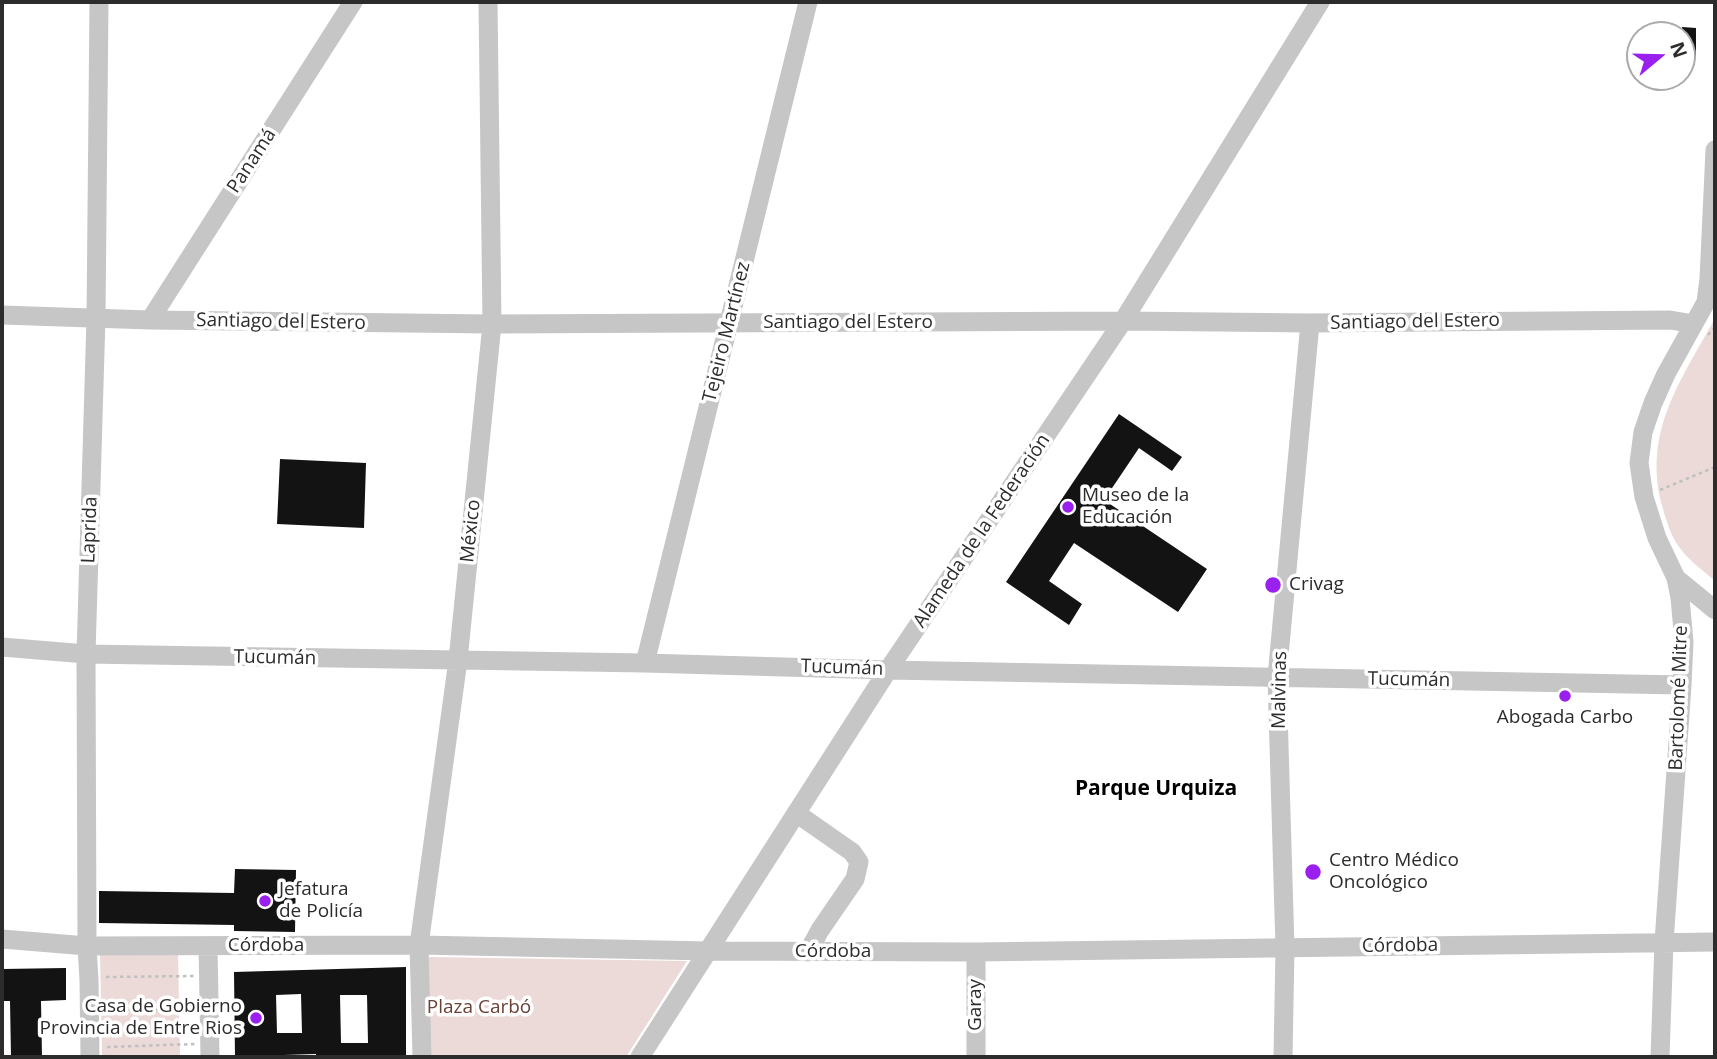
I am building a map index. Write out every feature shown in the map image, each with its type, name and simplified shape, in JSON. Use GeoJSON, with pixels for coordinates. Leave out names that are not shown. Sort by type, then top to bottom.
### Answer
{"type":"FeatureCollection","features":[{"type":"Feature","properties":{"kind":"street","name":"Laprida"},"geometry":{"type":"LineString","coordinates":[[90,1053],[86,654],[96,318],[99,2]]}},
{"type":"Feature","properties":{"kind":"street","name":"Panamá"},"geometry":{"type":"LineString","coordinates":[[150,320],[353,2]]}},
{"type":"Feature","properties":{"kind":"street","name":"México"},"geometry":{"type":"LineString","coordinates":[[422,1057],[419,945],[458,660],[492,324],[488,2]]}},
{"type":"Feature","properties":{"kind":"street","name":"Tejeiro Martínez"},"geometry":{"type":"LineString","coordinates":[[645,663],[808,2]]}},
{"type":"Feature","properties":{"kind":"street","name":"Alameda de la Federación"},"geometry":{"type":"LineString","coordinates":[[640,1057],[888,670],[1123,321],[1320,2]]}},
{"type":"Feature","properties":{"kind":"street","name":"Bartolomé Mitre"},"geometry":{"type":"LineString","coordinates":[[1660,1057],[1664,942],[1684,642],[1676,578],[1657,538],[1644,497],[1639,463],[1643,432],[1653,403],[1666,374],[1711,294],[1709,279],[1715,150]]}},
{"type":"Feature","properties":{"kind":"street","name":"Santiago del Estero"},"geometry":{"type":"LineString","coordinates":[[2,315],[150,320],[492,324],[1670,320],[1694,324]]}},
{"type":"Feature","properties":{"kind":"street","name":"Malvinas"},"geometry":{"type":"LineString","coordinates":[[1283,1057],[1285,948],[1277,677],[1310,323]]}},
{"type":"Feature","properties":{"kind":"street"},"geometry":{"type":"LineString","coordinates":[[1676,578],[1715,610]]}},
{"type":"Feature","properties":{"kind":"street","name":"Tucumán"},"geometry":{"type":"LineString","coordinates":[[2,647],[86,654],[1682,685]]}},
{"type":"Feature","properties":{"kind":"street"},"geometry":{"type":"LineString","coordinates":[[796,813],[852,852],[859,862],[855,879],[808,952]]}},
{"type":"Feature","properties":{"kind":"street","name":"Córdoba"},"geometry":{"type":"LineString","coordinates":[[2,939],[87,946],[419,945],[976,953],[1715,942]]}},
{"type":"Feature","properties":{"kind":"street"},"geometry":{"type":"LineString","coordinates":[[208,946],[210,1051]]}},
{"type":"Feature","properties":{"kind":"street","name":"Garay"},"geometry":{"type":"LineString","coordinates":[[976,953],[976,1057]]}},
{"type":"Feature","properties":{"kind":"path"},"geometry":{"type":"LineString","coordinates":[[1644,497],[1715,467]]}},
{"type":"Feature","properties":{"kind":"path"},"geometry":{"type":"LineString","coordinates":[[89,980],[100,977],[209,976]]}},
{"type":"Feature","properties":{"kind":"path"},"geometry":{"type":"LineString","coordinates":[[89,1012],[209,1009]]}},
{"type":"Feature","properties":{"kind":"path"},"geometry":{"type":"LineString","coordinates":[[90,1053],[210,1051]]}},
{"type":"Feature","properties":{"kind":"green space"},"geometry":{"type":"Polygon","coordinates":[[[1715,318],[1715,581],[1687,557],[1672,534],[1663,509],[1657,456],[1668,409],[1715,318]]]}},
{"type":"Feature","properties":{"kind":"green space"},"geometry":{"type":"Polygon","coordinates":[[[178,951],[180,1057],[102,1057],[100,953],[178,951]]]}},
{"type":"Feature","properties":{"kind":"green space","name":"Plaza Carbó"},"geometry":{"type":"Polygon","coordinates":[[[429,957],[687,961],[626,1057],[427,1057],[429,957]]]}},
{"type":"Feature","properties":{"kind":"building"},"geometry":{"type":"Polygon","coordinates":[[[1119,414],[1182,457],[1172,471],[1139,448],[1104,500],[1207,569],[1178,612],[1074,543],[1049,581],[1082,604],[1069,625],[1006,582],[1119,414]]]}},
{"type":"Feature","properties":{"kind":"building"},"geometry":{"type":"Polygon","coordinates":[[[280,459],[366,463],[364,528],[277,524],[280,459]]]}},
{"type":"Feature","properties":{"kind":"building"},"geometry":{"type":"Polygon","coordinates":[[[235,869],[296,870],[295,932],[234,931],[234,925],[99,923],[99,891],[234,893],[235,869]]]}},
{"type":"Feature","properties":{"kind":"building","name":"Casa de Gobierno Provincia de Entre Rios"},"geometry":{"type":"Polygon","coordinates":[[[406,967],[406,1057],[316,1057],[316,1054],[235,1057],[234,972],[406,967]],[[301,994],[276,995],[277,1033],[302,1033],[301,994]],[[340,995],[341,1043],[368,1043],[367,995],[340,995]]]}},
{"type":"Feature","properties":{"kind":"building"},"geometry":{"type":"Polygon","coordinates":[[[66,968],[66,1000],[41,1001],[42,1057],[11,1057],[10,1001],[2,1001],[2,969],[66,968]]]}},
{"type":"Feature","properties":{"kind":"place","name":"Museo de la Educación"},"geometry":{"type":"Point","coordinates":[1068,507]}},
{"type":"Feature","properties":{"kind":"place","name":"Crivag"},"geometry":{"type":"Point","coordinates":[1273,585]}},
{"type":"Feature","properties":{"kind":"place","name":"Abogada Carbo"},"geometry":{"type":"Point","coordinates":[1565,696]}},
{"type":"Feature","properties":{"kind":"place","name":"Centro Médico Oncológico"},"geometry":{"type":"Point","coordinates":[1313,872]}},
{"type":"Feature","properties":{"kind":"place","name":"Jefatura de Policía"},"geometry":{"type":"Point","coordinates":[265,901]}},
{"type":"Feature","properties":{"kind":"place","name":"Casa de Gobierno Provincia de Entre Rios"},"geometry":{"type":"Point","coordinates":[256,1018]}},
{"type":"Feature","properties":{"kind":"district","name":"Parque Urquiza"},"geometry":{"type":"Point","coordinates":[1156,789]}}]}
